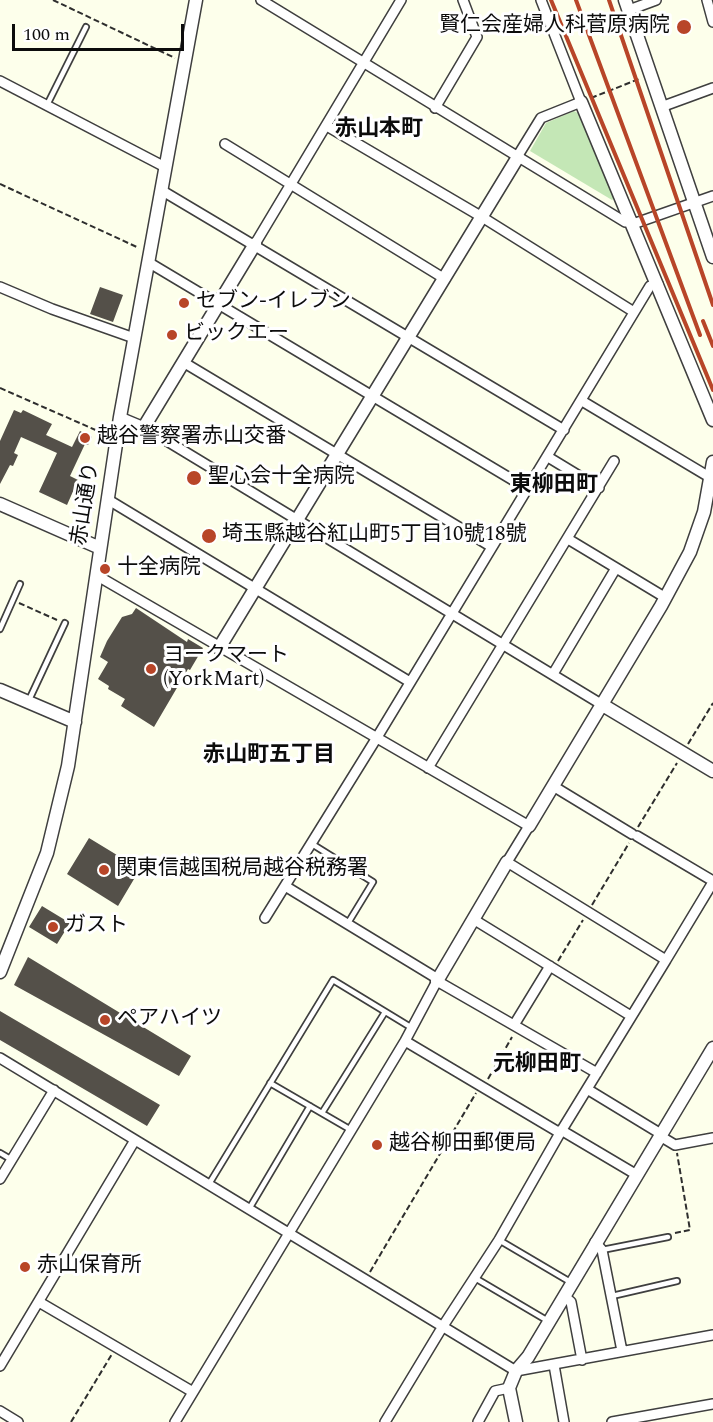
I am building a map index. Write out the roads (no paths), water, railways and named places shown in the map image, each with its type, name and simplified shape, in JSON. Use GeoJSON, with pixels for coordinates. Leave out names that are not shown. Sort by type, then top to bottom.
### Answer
{"type":"FeatureCollection","features":[{"type":"Feature","properties":{"kind":"street","name":"赤山通り"},"geometry":{"type":"LineString","coordinates":[[0,972],[47,853],[75,722],[120,417],[196,0]]}},
{"type":"Feature","properties":{"kind":"street"},"geometry":{"type":"LineString","coordinates":[[261,0],[625,222],[632,222],[713,196]]}},
{"type":"Feature","properties":{"kind":"street"},"geometry":{"type":"LineString","coordinates":[[278,10],[284,0]]}},
{"type":"Feature","properties":{"kind":"street"},"geometry":{"type":"LineString","coordinates":[[144,428],[401,0]]}},
{"type":"Feature","properties":{"kind":"street"},"geometry":{"type":"LineString","coordinates":[[435,108],[477,37],[463,0]]}},
{"type":"Feature","properties":{"kind":"street"},"geometry":{"type":"LineString","coordinates":[[541,0],[713,420]]}},
{"type":"Feature","properties":{"kind":"street"},"geometry":{"type":"LineString","coordinates":[[656,0],[627,5],[713,258]]}},
{"type":"Feature","properties":{"kind":"street"},"geometry":{"type":"LineString","coordinates":[[707,0],[713,22]]}},
{"type":"Feature","properties":{"kind":"street"},"geometry":{"type":"LineString","coordinates":[[0,81],[165,168]]}},
{"type":"Feature","properties":{"kind":"street"},"geometry":{"type":"LineString","coordinates":[[661,107],[713,88]]}},
{"type":"Feature","properties":{"kind":"street"},"geometry":{"type":"LineString","coordinates":[[219,648],[541,118],[581,102]]}},
{"type":"Feature","properties":{"kind":"street"},"geometry":{"type":"LineString","coordinates":[[327,126],[482,217],[634,312]]}},
{"type":"Feature","properties":{"kind":"street"},"geometry":{"type":"LineString","coordinates":[[225,144],[445,279]]}},
{"type":"Feature","properties":{"kind":"street"},"geometry":{"type":"LineString","coordinates":[[161,190],[564,430]]}},
{"type":"Feature","properties":{"kind":"street"},"geometry":{"type":"LineString","coordinates":[[149,257],[219,305],[528,489]]}},
{"type":"Feature","properties":{"kind":"street"},"geometry":{"type":"LineString","coordinates":[[264,918],[312,844],[650,286],[658,284]]}},
{"type":"Feature","properties":{"kind":"street"},"geometry":{"type":"LineString","coordinates":[[0,287],[52,309],[134,338]]}},
{"type":"Feature","properties":{"kind":"street"},"geometry":{"type":"LineString","coordinates":[[183,362],[492,547]]}},
{"type":"Feature","properties":{"kind":"street"},"geometry":{"type":"LineString","coordinates":[[582,401],[711,478]]}},
{"type":"Feature","properties":{"kind":"street"},"geometry":{"type":"LineString","coordinates":[[120,417],[144,428],[504,643],[601,704],[684,750],[713,771]]}},
{"type":"Feature","properties":{"kind":"street"},"geometry":{"type":"LineString","coordinates":[[548,457],[599,488]]}},
{"type":"Feature","properties":{"kind":"street"},"geometry":{"type":"LineString","coordinates":[[428,768],[615,461]]}},
{"type":"Feature","properties":{"kind":"street"},"geometry":{"type":"LineString","coordinates":[[175,1422],[405,1041],[473,919],[666,598],[690,552],[704,512],[713,462]]}},
{"type":"Feature","properties":{"kind":"street"},"geometry":{"type":"LineString","coordinates":[[107,499],[410,682]]}},
{"type":"Feature","properties":{"kind":"street"},"geometry":{"type":"LineString","coordinates":[[0,504],[100,548]]}},
{"type":"Feature","properties":{"kind":"street"},"geometry":{"type":"LineString","coordinates":[[568,539],[666,598]]}},
{"type":"Feature","properties":{"kind":"street"},"geometry":{"type":"LineString","coordinates":[[553,674],[616,568]]}},
{"type":"Feature","properties":{"kind":"street"},"geometry":{"type":"LineString","coordinates":[[96,575],[529,826]]}},
{"type":"Feature","properties":{"kind":"street"},"geometry":{"type":"LineString","coordinates":[[0,690],[75,722]]}},
{"type":"Feature","properties":{"kind":"street"},"geometry":{"type":"LineString","coordinates":[[385,1422],[443,1326],[499,1240],[561,1132],[713,882],[553,786]]}},
{"type":"Feature","properties":{"kind":"street"},"geometry":{"type":"LineString","coordinates":[[507,862],[666,960]]}},
{"type":"Feature","properties":{"kind":"street"},"geometry":{"type":"LineString","coordinates":[[285,886],[438,980],[597,1073]]}},
{"type":"Feature","properties":{"kind":"street"},"geometry":{"type":"LineString","coordinates":[[473,919],[631,1016]]}},
{"type":"Feature","properties":{"kind":"street"},"geometry":{"type":"LineString","coordinates":[[516,1026],[552,967]]}},
{"type":"Feature","properties":{"kind":"street"},"geometry":{"type":"LineString","coordinates":[[405,1041],[637,1175]]}},
{"type":"Feature","properties":{"kind":"street"},"geometry":{"type":"LineString","coordinates":[[516,1422],[509,1388],[516,1371],[528,1357],[564,1296],[599,1246],[637,1175],[713,1048]]}},
{"type":"Feature","properties":{"kind":"street"},"geometry":{"type":"LineString","coordinates":[[0,1058],[516,1371],[713,1335]]}},
{"type":"Feature","properties":{"kind":"street"},"geometry":{"type":"LineString","coordinates":[[587,1089],[675,1144],[713,1138]]}},
{"type":"Feature","properties":{"kind":"street"},"geometry":{"type":"LineString","coordinates":[[0,1179],[54,1090]]}},
{"type":"Feature","properties":{"kind":"street"},"geometry":{"type":"LineString","coordinates":[[0,1366],[135,1140]]}},
{"type":"Feature","properties":{"kind":"street"},"geometry":{"type":"LineString","coordinates":[[599,1246],[612,1296],[622,1351]]}},
{"type":"Feature","properties":{"kind":"street"},"geometry":{"type":"LineString","coordinates":[[564,1296],[571,1302],[582,1360]]}},
{"type":"Feature","properties":{"kind":"street"},"geometry":{"type":"LineString","coordinates":[[39,1302],[193,1392]]}},
{"type":"Feature","properties":{"kind":"street"},"geometry":{"type":"LineString","coordinates":[[554,1365],[564,1422]]}},
{"type":"Feature","properties":{"kind":"street"},"geometry":{"type":"LineString","coordinates":[[478,1422],[495,1391],[509,1388]]}},
{"type":"Feature","properties":{"kind":"street"},"geometry":{"type":"LineString","coordinates":[[612,1422],[713,1404]]}},
{"type":"Feature","properties":{"kind":"street"},"geometry":{"type":"LineString","coordinates":[[0,1411],[15,1421]]}},
{"type":"Feature","properties":{"kind":"lane"},"geometry":{"type":"LineString","coordinates":[[47,105],[86,27]]}},
{"type":"Feature","properties":{"kind":"lane"},"geometry":{"type":"LineString","coordinates":[[0,629],[20,584]]}},
{"type":"Feature","properties":{"kind":"lane"},"geometry":{"type":"LineString","coordinates":[[28,702],[65,623]]}},
{"type":"Feature","properties":{"kind":"lane"},"geometry":{"type":"LineString","coordinates":[[312,844],[373,882],[348,924]]}},
{"type":"Feature","properties":{"kind":"lane"},"geometry":{"type":"LineString","coordinates":[[209,1184],[333,980],[412,1028]]}},
{"type":"Feature","properties":{"kind":"lane"},"geometry":{"type":"LineString","coordinates":[[322,1113],[385,1012]]}},
{"type":"Feature","properties":{"kind":"lane"},"geometry":{"type":"LineString","coordinates":[[270,1083],[351,1130]]}},
{"type":"Feature","properties":{"kind":"lane"},"geometry":{"type":"LineString","coordinates":[[249,1209],[310,1106]]}},
{"type":"Feature","properties":{"kind":"lane"},"geometry":{"type":"LineString","coordinates":[[0,1153],[12,1160]]}},
{"type":"Feature","properties":{"kind":"lane"},"geometry":{"type":"LineString","coordinates":[[599,1246],[668,1238]]}},
{"type":"Feature","properties":{"kind":"lane"},"geometry":{"type":"LineString","coordinates":[[499,1240],[572,1284]]}},
{"type":"Feature","properties":{"kind":"lane"},"geometry":{"type":"LineString","coordinates":[[475,1278],[549,1321]]}},
{"type":"Feature","properties":{"kind":"lane"},"geometry":{"type":"LineString","coordinates":[[612,1296],[677,1281]]}},
{"type":"Feature","properties":{"kind":"railway"},"geometry":{"type":"LineString","coordinates":[[551,0],[713,390]]}},
{"type":"Feature","properties":{"kind":"railway"},"geometry":{"type":"LineString","coordinates":[[576,0],[700,335]]}},
{"type":"Feature","properties":{"kind":"railway"},"geometry":{"type":"LineString","coordinates":[[609,0],[713,305]]}},
{"type":"Feature","properties":{"kind":"railway"},"geometry":{"type":"LineString","coordinates":[[703,321],[713,346]]}},
{"type":"Feature","properties":{"kind":"place","name":"賢仁会産婦人科菅原病院"},"geometry":{"type":"Point","coordinates":[684,27]}},
{"type":"Feature","properties":{"kind":"place","name":"セブン-イレブン"},"geometry":{"type":"Point","coordinates":[184,303]}},
{"type":"Feature","properties":{"kind":"place","name":"ビックエー"},"geometry":{"type":"Point","coordinates":[172,335]}},
{"type":"Feature","properties":{"kind":"place","name":"越谷警察署赤山交番"},"geometry":{"type":"Point","coordinates":[85,438]}},
{"type":"Feature","properties":{"kind":"place","name":"聖心会十全病院"},"geometry":{"type":"Point","coordinates":[194,478]}},
{"type":"Feature","properties":{"kind":"place","name":"埼玉縣越谷紅山町5丁目10號18號"},"geometry":{"type":"Point","coordinates":[209,536]}},
{"type":"Feature","properties":{"kind":"place","name":"十全病院"},"geometry":{"type":"Point","coordinates":[105,569]}},
{"type":"Feature","properties":{"kind":"place","name":"ヨークマート (YorkMart)"},"geometry":{"type":"Point","coordinates":[151,669]}},
{"type":"Feature","properties":{"kind":"place","name":"関東信越国税局越谷税務署"},"geometry":{"type":"Point","coordinates":[104,870]}},
{"type":"Feature","properties":{"kind":"place","name":"ガスト"},"geometry":{"type":"Point","coordinates":[53,927]}},
{"type":"Feature","properties":{"kind":"place","name":"ペアハイツ"},"geometry":{"type":"Point","coordinates":[105,1020]}},
{"type":"Feature","properties":{"kind":"place","name":"越谷柳田郵便局"},"geometry":{"type":"Point","coordinates":[377,1145]}},
{"type":"Feature","properties":{"kind":"place","name":"赤山保育所"},"geometry":{"type":"Point","coordinates":[25,1267]}},
{"type":"Feature","properties":{"kind":"district","name":"赤山本町"},"geometry":{"type":"Point","coordinates":[379,131]}},
{"type":"Feature","properties":{"kind":"district","name":"東柳田町"},"geometry":{"type":"Point","coordinates":[554,487]}},
{"type":"Feature","properties":{"kind":"district","name":"赤山町五丁目"},"geometry":{"type":"Point","coordinates":[269,757]}},
{"type":"Feature","properties":{"kind":"district","name":"元柳田町"},"geometry":{"type":"Point","coordinates":[537,1066]}}]}
